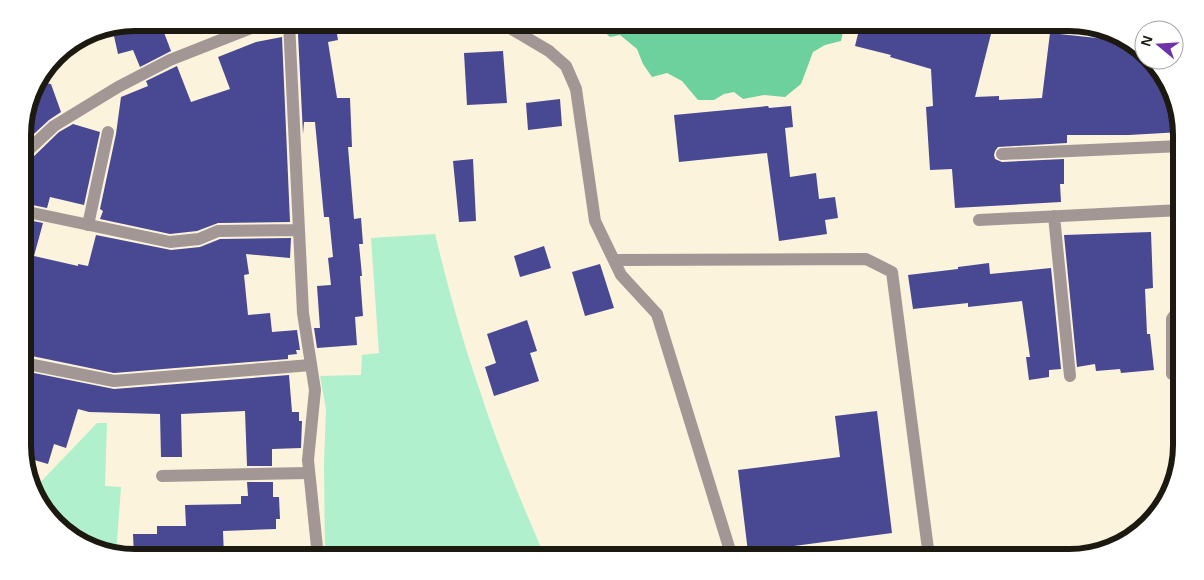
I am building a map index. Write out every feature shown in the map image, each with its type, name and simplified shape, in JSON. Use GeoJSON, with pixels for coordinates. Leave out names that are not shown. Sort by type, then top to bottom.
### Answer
{"type":"FeatureCollection","features":[{"type":"Feature","properties":{"kind":"street"},"geometry":{"type":"LineString","coordinates":[[31,148],[54,126],[118,86],[170,60],[243,31]]}},
{"type":"Feature","properties":{"kind":"street"},"geometry":{"type":"LineString","coordinates":[[290,31],[303,313],[315,390],[308,460],[317,549]]}},
{"type":"Feature","properties":{"kind":"street"},"geometry":{"type":"LineString","coordinates":[[516,31],[550,51],[566,66],[576,89],[595,221],[621,275],[657,314],[730,549]]}},
{"type":"Feature","properties":{"kind":"street"},"geometry":{"type":"LineString","coordinates":[[88,225],[108,132]]}},
{"type":"Feature","properties":{"kind":"street"},"geometry":{"type":"LineString","coordinates":[[1002,154],[1173,146]]}},
{"type":"Feature","properties":{"kind":"street"},"geometry":{"type":"LineString","coordinates":[[979,220],[1173,210]]}},
{"type":"Feature","properties":{"kind":"street"},"geometry":{"type":"LineString","coordinates":[[31,213],[170,242],[199,239],[218,231],[299,230]]}},
{"type":"Feature","properties":{"kind":"street"},"geometry":{"type":"LineString","coordinates":[[1054,216],[1070,376]]}},
{"type":"Feature","properties":{"kind":"street"},"geometry":{"type":"LineString","coordinates":[[614,260],[866,260],[892,272],[928,549]]}},
{"type":"Feature","properties":{"kind":"street"},"geometry":{"type":"LineString","coordinates":[[1172,374],[1173,318]]}},
{"type":"Feature","properties":{"kind":"street"},"geometry":{"type":"LineString","coordinates":[[31,364],[114,381],[311,365]]}},
{"type":"Feature","properties":{"kind":"street"},"geometry":{"type":"LineString","coordinates":[[162,476],[309,474]]}},
{"type":"Feature","properties":{"kind":"green space"},"geometry":{"type":"Polygon","coordinates":[[[603,31],[843,31],[841,41],[825,45],[813,52],[801,84],[785,97],[764,95],[743,99],[734,92],[724,94],[714,100],[698,100],[682,81],[667,73],[652,77],[643,64],[637,49],[620,35],[610,37],[603,31]]]}},
{"type":"Feature","properties":{"kind":"green space"},"geometry":{"type":"Polygon","coordinates":[[[435,234],[473,372],[511,475],[542,549],[325,549],[324,463],[326,409],[320,376],[361,375],[362,355],[379,353],[371,238],[435,234]]]}},
{"type":"Feature","properties":{"kind":"green space"},"geometry":{"type":"Polygon","coordinates":[[[97,423],[107,423],[105,486],[121,487],[117,547],[95,541],[72,527],[53,508],[39,484],[97,423]]]}},
{"type":"Feature","properties":{"kind":"building"},"geometry":{"type":"Polygon","coordinates":[[[135,31],[163,31],[171,51],[140,67],[133,50],[118,54],[113,33],[135,31]]]}},
{"type":"Feature","properties":{"kind":"building"},"geometry":{"type":"Polygon","coordinates":[[[299,31],[336,31],[338,40],[328,42],[337,98],[350,98],[352,147],[348,147],[354,219],[361,218],[363,244],[359,244],[363,316],[355,317],[357,345],[317,348],[314,328],[320,328],[317,286],[331,285],[328,258],[333,257],[329,217],[324,217],[315,122],[304,122],[303,134],[299,31]]]}},
{"type":"Feature","properties":{"kind":"building"},"geometry":{"type":"Polygon","coordinates":[[[859,31],[992,31],[975,97],[999,96],[999,100],[1042,98],[1050,33],[1110,39],[1134,55],[1134,70],[1149,70],[1159,83],[1169,108],[1173,132],[1067,135],[1067,143],[998,147],[994,155],[995,159],[1002,162],[1064,159],[1064,184],[1060,184],[1061,202],[955,208],[952,169],[930,170],[926,107],[933,106],[931,69],[890,57],[891,55],[855,46],[859,31]]]}},
{"type":"Feature","properties":{"kind":"building"},"geometry":{"type":"Polygon","coordinates":[[[282,37],[290,222],[218,223],[197,231],[170,234],[100,219],[103,211],[100,209],[116,134],[121,97],[148,86],[146,81],[177,66],[191,102],[230,89],[218,57],[256,42],[282,37]]]}},
{"type":"Feature","properties":{"kind":"building"},"geometry":{"type":"Polygon","coordinates":[[[503,51],[507,103],[467,105],[464,53],[503,51]]]}},
{"type":"Feature","properties":{"kind":"building"},"geometry":{"type":"Polygon","coordinates":[[[45,83],[51,84],[61,112],[31,137],[35,108],[45,83]]]}},
{"type":"Feature","properties":{"kind":"building"},"geometry":{"type":"Polygon","coordinates":[[[560,99],[562,126],[528,130],[526,103],[560,99]]]}},
{"type":"Feature","properties":{"kind":"building"},"geometry":{"type":"Polygon","coordinates":[[[768,106],[769,108],[791,106],[793,127],[785,128],[790,177],[816,173],[819,199],[835,197],[838,218],[825,220],[827,234],[779,241],[767,153],[679,162],[674,115],[768,106]]]}},
{"type":"Feature","properties":{"kind":"building"},"geometry":{"type":"Polygon","coordinates":[[[73,124],[100,132],[84,205],[50,197],[47,208],[31,205],[31,159],[59,132],[73,124]]]}},
{"type":"Feature","properties":{"kind":"building"},"geometry":{"type":"Polygon","coordinates":[[[473,159],[476,221],[459,222],[453,161],[473,159]]]}},
{"type":"Feature","properties":{"kind":"building"},"geometry":{"type":"Polygon","coordinates":[[[31,221],[43,223],[34,256],[78,266],[78,264],[88,266],[96,235],[171,250],[200,247],[220,239],[291,238],[290,258],[246,254],[249,274],[244,275],[248,315],[270,313],[272,332],[297,330],[300,350],[296,350],[297,354],[288,355],[288,359],[114,373],[31,356],[31,221]]]}},
{"type":"Feature","properties":{"kind":"building"},"geometry":{"type":"Polygon","coordinates":[[[1151,232],[1153,288],[1145,289],[1147,334],[1150,334],[1154,370],[1121,373],[1120,369],[1096,371],[1095,364],[1077,367],[1064,235],[1151,232]]]}},
{"type":"Feature","properties":{"kind":"building"},"geometry":{"type":"Polygon","coordinates":[[[544,246],[551,268],[520,277],[514,256],[544,246]]]}},
{"type":"Feature","properties":{"kind":"building"},"geometry":{"type":"Polygon","coordinates":[[[989,263],[990,274],[1051,268],[1061,369],[1049,370],[1049,377],[1029,380],[1026,357],[1030,357],[1022,301],[968,307],[968,303],[913,309],[908,275],[989,263]]]}},
{"type":"Feature","properties":{"kind":"building"},"geometry":{"type":"Polygon","coordinates":[[[600,264],[614,308],[585,316],[572,272],[600,264]]]}},
{"type":"Feature","properties":{"kind":"building"},"geometry":{"type":"Polygon","coordinates":[[[527,320],[537,351],[530,353],[539,381],[494,396],[485,367],[496,363],[487,334],[527,320]]]}},
{"type":"Feature","properties":{"kind":"building"},"geometry":{"type":"Polygon","coordinates":[[[31,372],[114,389],[289,375],[292,412],[299,412],[299,421],[302,421],[301,448],[272,449],[272,466],[247,466],[245,411],[181,414],[182,457],[161,457],[160,414],[89,412],[78,409],[66,448],[54,444],[48,464],[32,459],[31,372]]]}},
{"type":"Feature","properties":{"kind":"building"},"geometry":{"type":"Polygon","coordinates":[[[877,411],[892,533],[771,549],[748,549],[738,470],[840,457],[835,416],[877,411]]]}},
{"type":"Feature","properties":{"kind":"building"},"geometry":{"type":"Polygon","coordinates":[[[247,482],[273,482],[273,497],[279,497],[280,519],[276,519],[276,529],[223,531],[224,549],[134,549],[133,534],[157,534],[157,526],[186,526],[185,505],[241,504],[241,496],[248,496],[247,482]]]}}]}
